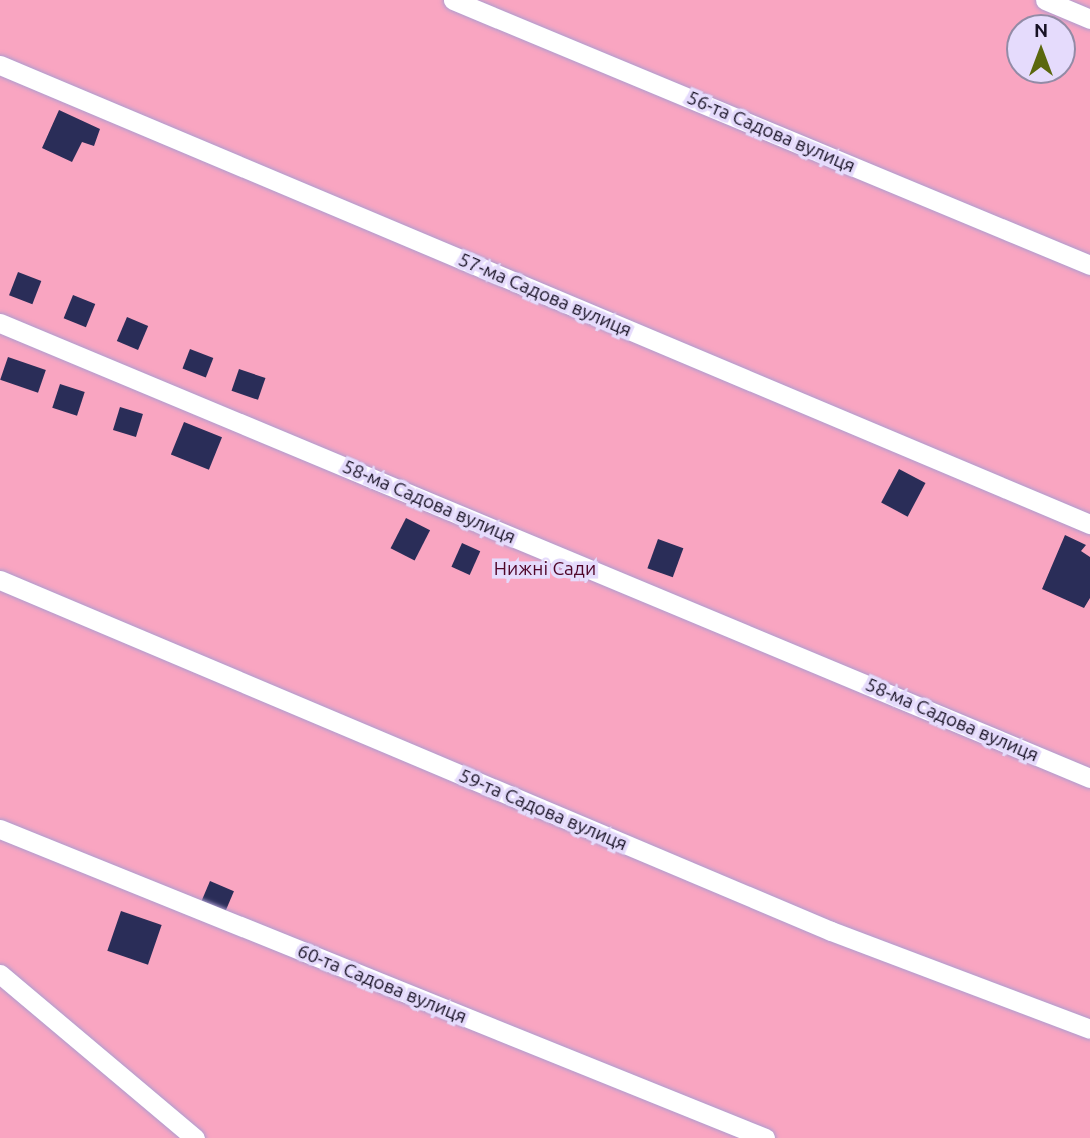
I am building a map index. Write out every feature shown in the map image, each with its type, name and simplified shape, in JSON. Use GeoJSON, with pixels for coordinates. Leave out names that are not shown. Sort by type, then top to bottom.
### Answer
{"type":"FeatureCollection","features":[{"type":"Feature","properties":{"kind":"street","name":"56-та Садова вулиця"},"geometry":{"type":"LineString","coordinates":[[453,0],[1090,265]]}},
{"type":"Feature","properties":{"kind":"street"},"geometry":{"type":"LineString","coordinates":[[1045,0],[1090,19]]}},
{"type":"Feature","properties":{"kind":"street","name":"57-ма Садова вулиця"},"geometry":{"type":"LineString","coordinates":[[0,65],[1090,524]]}},
{"type":"Feature","properties":{"kind":"street","name":"58-ма Садова вулиця"},"geometry":{"type":"LineString","coordinates":[[0,323],[1090,778]]}},
{"type":"Feature","properties":{"kind":"street","name":"59-та Садова вулиця"},"geometry":{"type":"LineString","coordinates":[[0,580],[831,931],[1090,1030]]}},
{"type":"Feature","properties":{"kind":"street","name":"60-та Садова вулиця"},"geometry":{"type":"LineString","coordinates":[[0,830],[765,1138]]}},
{"type":"Feature","properties":{"kind":"street"},"geometry":{"type":"LineString","coordinates":[[0,974],[195,1138]]}},
{"type":"Feature","properties":{"kind":"green space","name":"Нижні Сади"},"geometry":{"type":"Polygon","coordinates":[[[0,0],[1090,0],[1090,1138],[0,1138],[0,0]]]}},
{"type":"Feature","properties":{"kind":"building"},"geometry":{"type":"Polygon","coordinates":[[[59,110],[100,129],[94,146],[82,142],[72,162],[42,148],[59,110]]]}},
{"type":"Feature","properties":{"kind":"building"},"geometry":{"type":"Polygon","coordinates":[[[18,272],[41,281],[32,304],[9,295],[18,272]]]}},
{"type":"Feature","properties":{"kind":"building"},"geometry":{"type":"Polygon","coordinates":[[[73,295],[95,304],[86,327],[64,318],[73,295]]]}},
{"type":"Feature","properties":{"kind":"building"},"geometry":{"type":"Polygon","coordinates":[[[127,317],[148,326],[138,350],[117,341],[127,317]]]}},
{"type":"Feature","properties":{"kind":"building"},"geometry":{"type":"Polygon","coordinates":[[[190,349],[213,358],[206,378],[182,369],[190,349]]]}},
{"type":"Feature","properties":{"kind":"building"},"geometry":{"type":"Polygon","coordinates":[[[8,357],[46,370],[38,393],[0,380],[8,357]]]}},
{"type":"Feature","properties":{"kind":"building"},"geometry":{"type":"Polygon","coordinates":[[[239,369],[265,378],[258,400],[232,391],[239,369]]]}},
{"type":"Feature","properties":{"kind":"building"},"geometry":{"type":"Polygon","coordinates":[[[60,384],[85,392],[77,416],[52,408],[60,384]]]}},
{"type":"Feature","properties":{"kind":"building"},"geometry":{"type":"Polygon","coordinates":[[[120,407],[143,414],[136,437],[113,430],[120,407]]]}},
{"type":"Feature","properties":{"kind":"building"},"geometry":{"type":"Polygon","coordinates":[[[184,422],[222,437],[209,470],[171,454],[184,422]]]}},
{"type":"Feature","properties":{"kind":"building"},"geometry":{"type":"Polygon","coordinates":[[[899,469],[925,483],[908,517],[881,503],[899,469]]]}},
{"type":"Feature","properties":{"kind":"building"},"geometry":{"type":"Polygon","coordinates":[[[406,518],[430,530],[415,561],[391,548],[406,518]]]}},
{"type":"Feature","properties":{"kind":"building"},"geometry":{"type":"Polygon","coordinates":[[[1065,535],[1086,545],[1081,551],[1090,557],[1090,598],[1084,608],[1042,589],[1065,535]]]}},
{"type":"Feature","properties":{"kind":"building"},"geometry":{"type":"Polygon","coordinates":[[[658,539],[683,548],[673,577],[647,568],[658,539]]]}},
{"type":"Feature","properties":{"kind":"building"},"geometry":{"type":"Polygon","coordinates":[[[462,543],[480,551],[470,575],[451,567],[462,543]]]}},
{"type":"Feature","properties":{"kind":"building"},"geometry":{"type":"Polygon","coordinates":[[[210,881],[234,891],[225,911],[201,901],[210,881]]]}},
{"type":"Feature","properties":{"kind":"building"},"geometry":{"type":"Polygon","coordinates":[[[121,911],[162,925],[148,965],[107,951],[121,911]]]}}]}
